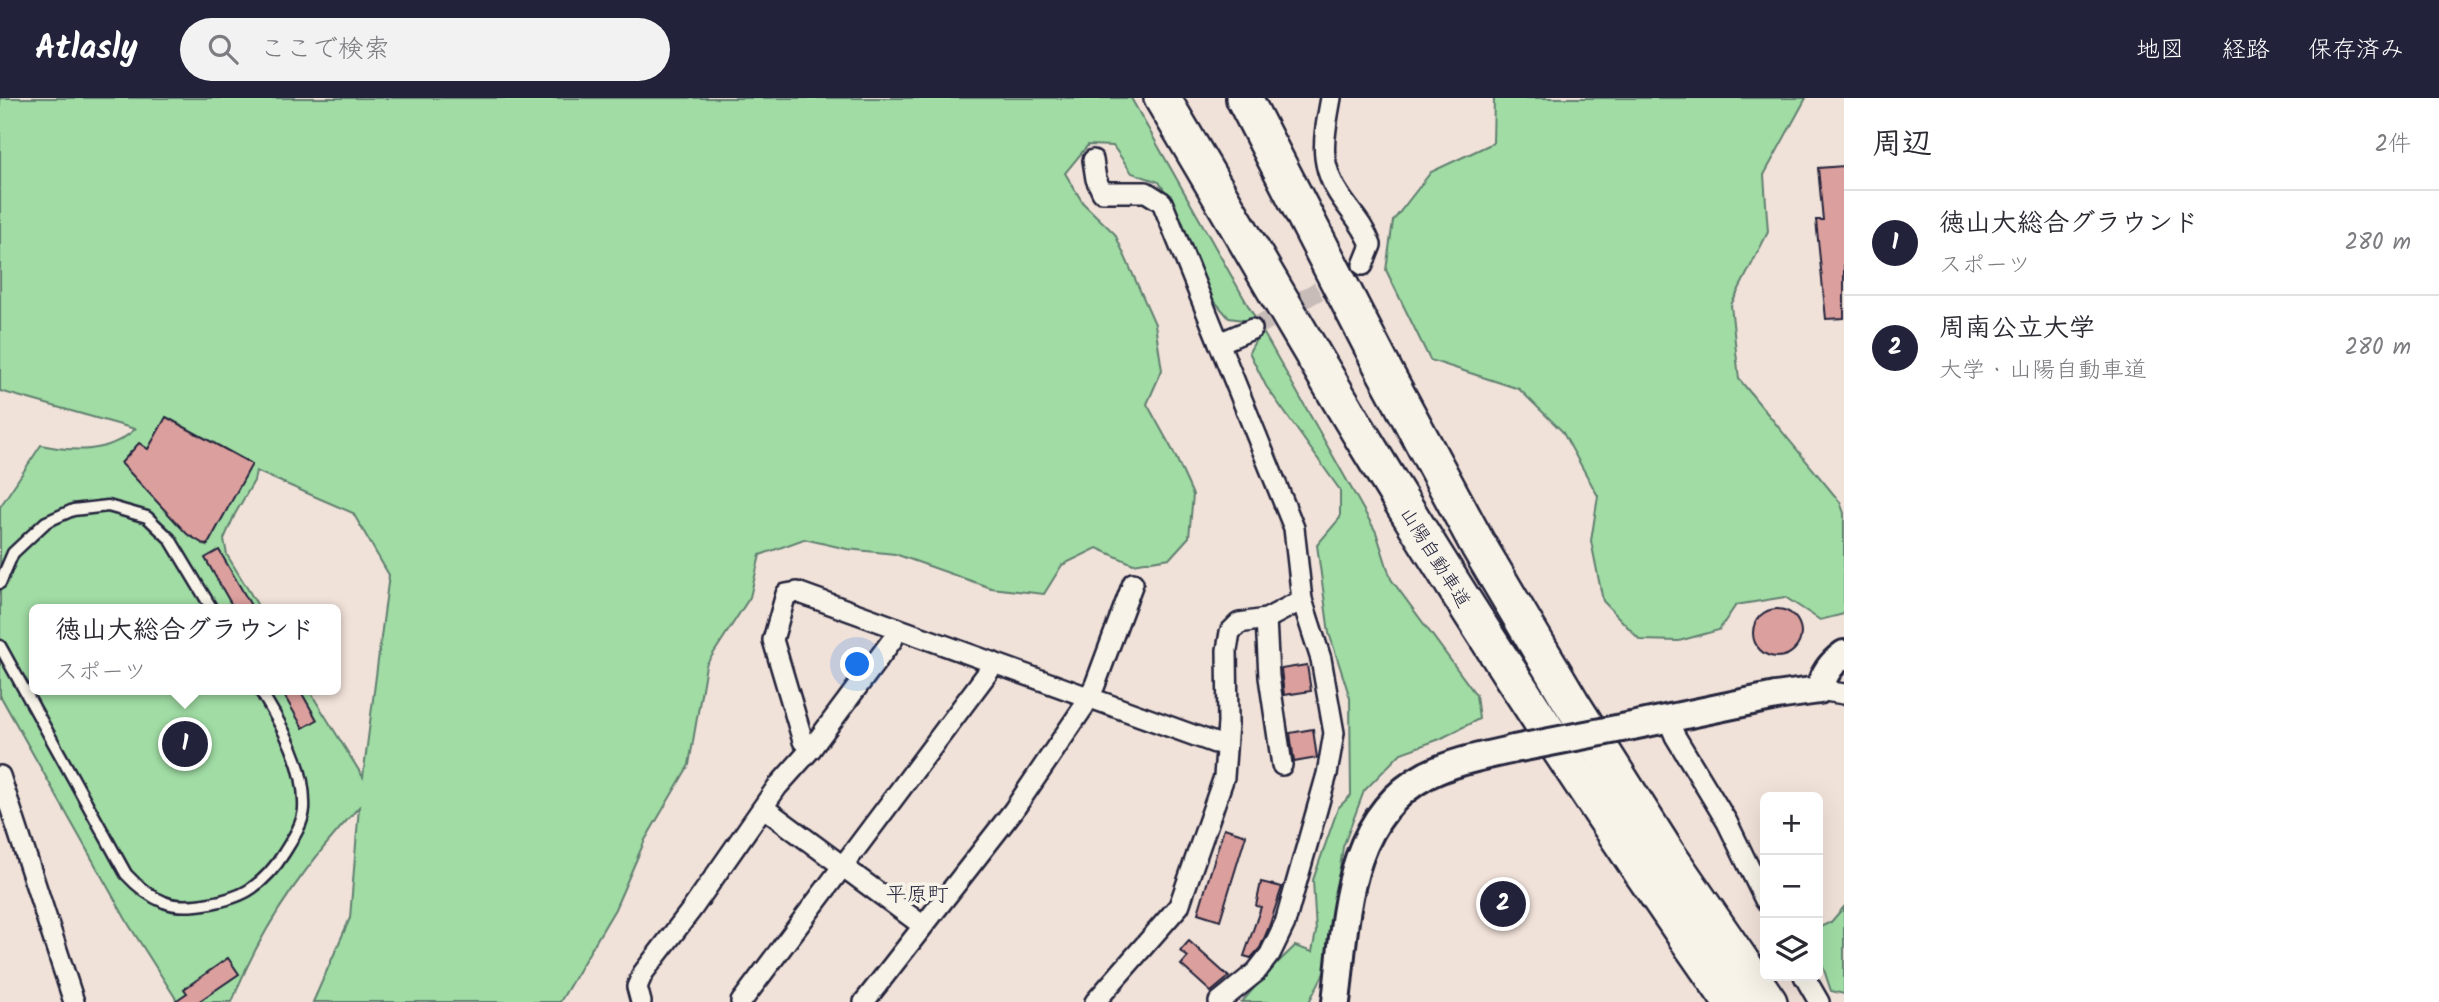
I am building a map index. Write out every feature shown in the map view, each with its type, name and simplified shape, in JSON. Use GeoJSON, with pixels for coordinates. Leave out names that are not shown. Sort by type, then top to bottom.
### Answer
{"type":"FeatureCollection","features":[{"type":"Feature","properties":{"kind":"highway","name":"山陽自動車道"},"geometry":{"type":"LineString","coordinates":[[1163,98],[1366,444],[1484,634],[1640,873],[1731,1002]]}},
{"type":"Feature","properties":{"kind":"highway"},"geometry":{"type":"LineString","coordinates":[[1244,98],[1478,545],[1571,702],[1668,855],[1769,1002]]}},
{"type":"Feature","properties":{"kind":"street"},"geometry":{"type":"LineString","coordinates":[[1331,98],[1323,141],[1324,157],[1329,177],[1364,227],[1371,245],[1363,265]]}},
{"type":"Feature","properties":{"kind":"street"},"geometry":{"type":"LineString","coordinates":[[1093,160],[1096,179],[1102,192],[1146,192],[1162,202],[1294,528],[1302,600],[1321,659],[1334,733],[1327,774],[1285,923],[1270,954],[1256,972],[1219,1002]]}},
{"type":"Feature","properties":{"kind":"street"},"geometry":{"type":"LineString","coordinates":[[1219,343],[1252,329]]}},
{"type":"Feature","properties":{"kind":"street"},"geometry":{"type":"LineString","coordinates":[[864,1002],[1013,811],[1090,696],[1133,583]]}},
{"type":"Feature","properties":{"kind":"street"},"geometry":{"type":"LineString","coordinates":[[811,749],[803,741],[773,640],[786,594],[797,592],[1215,743],[1226,744]]}},
{"type":"Feature","properties":{"kind":"street"},"geometry":{"type":"LineString","coordinates":[[1095,1002],[1179,906],[1224,777],[1228,723],[1227,649],[1230,632],[1239,623],[1266,619],[1302,600]]}},
{"type":"Feature","properties":{"kind":"street"},"geometry":{"type":"LineString","coordinates":[[1266,619],[1269,677],[1282,765]]}},
{"type":"Feature","properties":{"kind":"street"},"geometry":{"type":"LineString","coordinates":[[641,1002],[637,987],[643,973],[692,909],[777,787],[811,749],[893,639],[896,628]]}},
{"type":"Feature","properties":{"kind":"street"},"geometry":{"type":"LineString","coordinates":[[1336,1002],[1353,875],[1362,846],[1379,817],[1401,794],[1426,776],[1464,760],[1514,749],[1776,696],[1831,692],[1824,675],[1833,662],[1844,654]]}},
{"type":"Feature","properties":{"kind":"street"},"geometry":{"type":"LineString","coordinates":[[741,1002],[989,671],[992,662]]}},
{"type":"Feature","properties":{"kind":"street"},"geometry":{"type":"LineString","coordinates":[[1668,719],[1675,736],[1727,822],[1760,890]]}},
{"type":"Feature","properties":{"kind":"street"},"geometry":{"type":"LineString","coordinates":[[0,776],[74,1002]]}},
{"type":"Feature","properties":{"kind":"street"},"geometry":{"type":"LineString","coordinates":[[764,808],[922,925]]}},
{"type":"Feature","properties":{"kind":"street"},"geometry":{"type":"LineString","coordinates":[[1807,981],[1819,1002]]}},
{"type":"Feature","properties":{"kind":"lane"},"geometry":{"type":"LineString","coordinates":[[0,583],[13,553],[46,522],[73,510],[108,506],[147,517],[170,539],[209,604]]}},
{"type":"Feature","properties":{"kind":"lane"},"geometry":{"type":"LineString","coordinates":[[0,646],[126,874],[141,890],[166,904],[191,906],[226,899],[251,889],[276,865],[293,840],[304,811],[302,781],[292,747],[263,695]]}},
{"type":"Feature","properties":{"kind":"green space"},"geometry":{"type":"Polygon","coordinates":[[[0,98],[1131,98],[1376,532],[1391,579],[1476,695],[1479,719],[1440,739],[1401,753],[1364,791],[1343,847],[1325,971],[1309,1002],[1242,1002],[1295,946],[1312,952],[1316,932],[1313,880],[1338,808],[1351,795],[1350,698],[1329,633],[1317,545],[1340,518],[1340,490],[1266,386],[1249,352],[1258,336],[1250,321],[1229,318],[1211,297],[1181,218],[1159,182],[1132,173],[1113,146],[1088,145],[1065,173],[1083,203],[1115,234],[1155,324],[1162,370],[1147,404],[1193,495],[1189,537],[1170,558],[1133,564],[1097,548],[1062,565],[1044,594],[991,588],[895,554],[847,549],[804,539],[760,555],[750,597],[706,665],[689,765],[645,840],[615,909],[560,1002],[313,1002],[350,918],[359,807],[320,852],[286,898],[256,948],[232,1002],[178,1002],[129,925],[1,697],[0,699],[0,507],[41,445],[78,450],[102,447],[125,437],[135,429],[0,391],[0,98]]]}},
{"type":"Feature","properties":{"kind":"green space"},"geometry":{"type":"Polygon","coordinates":[[[1494,98],[1806,98],[1764,175],[1768,232],[1731,305],[1739,379],[1840,502],[1844,513],[1844,614],[1820,620],[1785,597],[1736,605],[1719,630],[1679,641],[1640,640],[1603,601],[1591,541],[1598,496],[1562,431],[1519,389],[1430,360],[1386,270],[1393,221],[1431,172],[1493,143],[1494,98]]]}},
{"type":"Feature","properties":{"kind":"green space"},"geometry":{"type":"Polygon","coordinates":[[[1844,907],[1844,994],[1831,991],[1823,967],[1823,926],[1831,922],[1844,907]]]}},
{"type":"Feature","properties":{"kind":"building"},"geometry":{"type":"Polygon","coordinates":[[[1844,166],[1844,318],[1826,319],[1816,220],[1823,220],[1818,168],[1844,166]]]}},
{"type":"Feature","properties":{"kind":"building"},"geometry":{"type":"Polygon","coordinates":[[[166,417],[252,464],[207,546],[187,534],[121,463],[139,443],[148,449],[166,417]]]}},
{"type":"Feature","properties":{"kind":"building"},"geometry":{"type":"Polygon","coordinates":[[[219,550],[250,604],[231,604],[205,558],[219,550]]]}},
{"type":"Feature","properties":{"kind":"building"},"geometry":{"type":"Polygon","coordinates":[[[1777,609],[1794,616],[1801,633],[1794,650],[1777,657],[1760,650],[1753,633],[1760,616],[1777,609]]]}},
{"type":"Feature","properties":{"kind":"building"},"geometry":{"type":"Polygon","coordinates":[[[1307,665],[1311,691],[1284,695],[1281,669],[1307,665]]]}},
{"type":"Feature","properties":{"kind":"building"},"geometry":{"type":"Polygon","coordinates":[[[284,695],[303,695],[317,720],[303,728],[284,695]]]}},
{"type":"Feature","properties":{"kind":"building"},"geometry":{"type":"Polygon","coordinates":[[[1313,729],[1317,758],[1294,762],[1290,733],[1313,729]]]}},
{"type":"Feature","properties":{"kind":"building"},"geometry":{"type":"Polygon","coordinates":[[[1224,828],[1246,835],[1220,920],[1198,913],[1224,828]]]}},
{"type":"Feature","properties":{"kind":"building"},"geometry":{"type":"Polygon","coordinates":[[[1261,882],[1282,887],[1260,948],[1251,958],[1244,956],[1261,907],[1256,906],[1261,882]]]}},
{"type":"Feature","properties":{"kind":"building"},"geometry":{"type":"Polygon","coordinates":[[[1189,941],[1229,977],[1211,992],[1181,965],[1188,957],[1180,951],[1189,941]]]}},
{"type":"Feature","properties":{"kind":"building"},"geometry":{"type":"Polygon","coordinates":[[[228,958],[239,974],[198,1002],[174,1002],[187,993],[184,989],[228,958]]]}},
{"type":"Feature","properties":{"kind":"tunnel"},"geometry":{"type":"LineString","coordinates":[[1252,329],[1363,265]]}},
{"type":"Feature","properties":{"kind":"place","name":"徳山大総合グラウンド"},"geometry":{"type":"Point","coordinates":[185,744]}},
{"type":"Feature","properties":{"kind":"place","name":"周南公立大学"},"geometry":{"type":"Point","coordinates":[1503,904]}},
{"type":"Feature","properties":{"kind":"district","name":"平原町"},"geometry":{"type":"Point","coordinates":[917,894]}}]}
